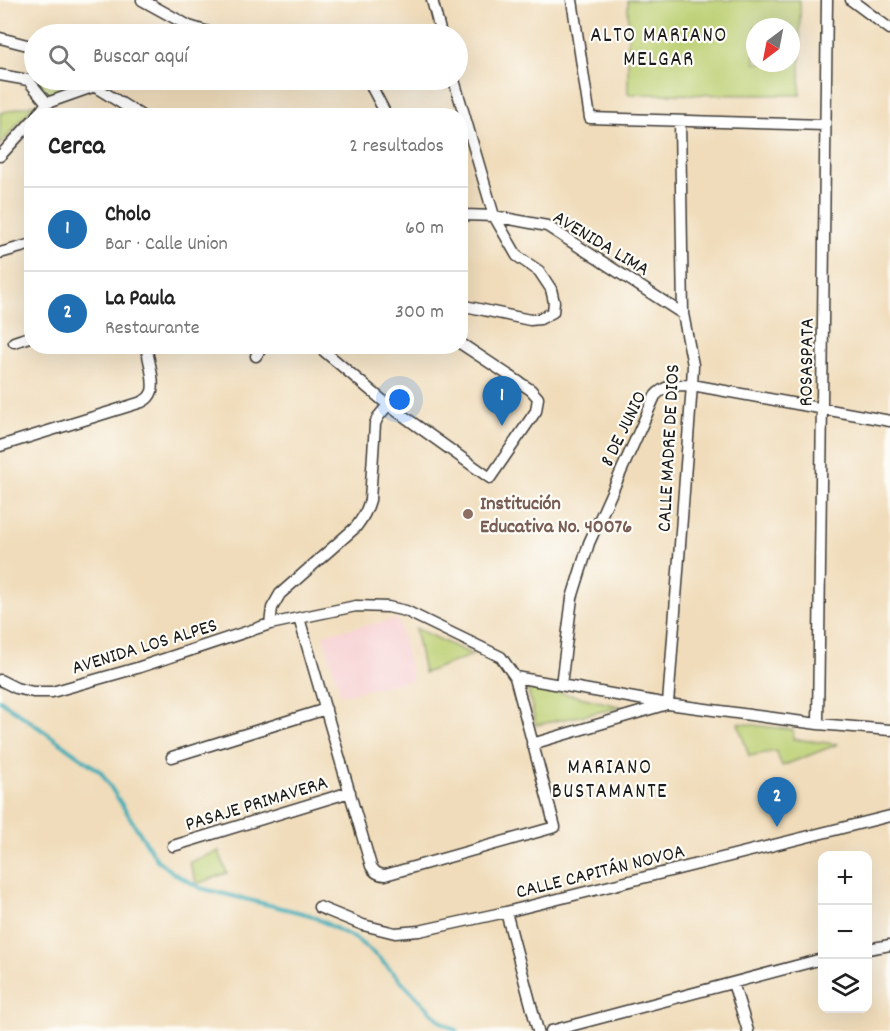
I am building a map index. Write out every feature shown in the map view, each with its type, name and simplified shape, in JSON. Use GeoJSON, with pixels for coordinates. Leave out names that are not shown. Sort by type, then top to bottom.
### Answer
{"type":"FeatureCollection","features":[{"type":"Feature","properties":{"kind":"street"},"geometry":{"type":"LineString","coordinates":[[142,0],[185,24]]}},
{"type":"Feature","properties":{"kind":"street"},"geometry":{"type":"LineString","coordinates":[[432,0],[438,24]]}},
{"type":"Feature","properties":{"kind":"street"},"geometry":{"type":"LineString","coordinates":[[572,0],[590,118],[825,125]]}},
{"type":"Feature","properties":{"kind":"street","name":"ROSASPATA"},"geometry":{"type":"LineString","coordinates":[[818,724],[827,0]]}},
{"type":"Feature","properties":{"kind":"street"},"geometry":{"type":"LineString","coordinates":[[851,0],[890,29]]}},
{"type":"Feature","properties":{"kind":"street"},"geometry":{"type":"LineString","coordinates":[[0,38],[24,44]]}},
{"type":"Feature","properties":{"kind":"street"},"geometry":{"type":"LineString","coordinates":[[0,75],[24,79]]}},
{"type":"Feature","properties":{"kind":"street"},"geometry":{"type":"LineString","coordinates":[[37,90],[48,103]]}},
{"type":"Feature","properties":{"kind":"street"},"geometry":{"type":"LineString","coordinates":[[44,108],[48,103],[84,90]]}},
{"type":"Feature","properties":{"kind":"street"},"geometry":{"type":"LineString","coordinates":[[101,90],[129,108]]}},
{"type":"Feature","properties":{"kind":"street"},"geometry":{"type":"LineString","coordinates":[[373,90],[383,108]]}},
{"type":"Feature","properties":{"kind":"street"},"geometry":{"type":"LineString","coordinates":[[457,90],[462,108]]}},
{"type":"Feature","properties":{"kind":"street","name":"CALLE MADRE DE DIOS"},"geometry":{"type":"LineString","coordinates":[[668,704],[693,365],[683,314],[680,121]]}},
{"type":"Feature","properties":{"kind":"street"},"geometry":{"type":"LineString","coordinates":[[468,128],[494,216],[517,256],[539,271],[551,289],[554,302],[553,312],[540,319],[530,320],[468,307]]}},
{"type":"Feature","properties":{"kind":"street"},"geometry":{"type":"LineString","coordinates":[[0,156],[24,130]]}},
{"type":"Feature","properties":{"kind":"street","name":"AVENIDA LIMA"},"geometry":{"type":"LineString","coordinates":[[468,214],[494,216],[547,226],[683,314]]}},
{"type":"Feature","properties":{"kind":"street"},"geometry":{"type":"LineString","coordinates":[[0,253],[24,246]]}},
{"type":"Feature","properties":{"kind":"street"},"geometry":{"type":"LineString","coordinates":[[14,342],[24,339]]}},
{"type":"Feature","properties":{"kind":"street"},"geometry":{"type":"LineString","coordinates":[[327,354],[388,405],[490,478],[537,411],[538,398],[531,390],[468,348]]}},
{"type":"Feature","properties":{"kind":"street"},"geometry":{"type":"LineString","coordinates":[[0,446],[142,402],[150,396],[153,386],[147,354]]}},
{"type":"Feature","properties":{"kind":"street","name":"8 DE JUNIO"},"geometry":{"type":"LineString","coordinates":[[561,685],[572,598],[589,543],[655,396],[664,387],[692,385],[890,421]]}},
{"type":"Feature","properties":{"kind":"street"},"geometry":{"type":"LineString","coordinates":[[270,624],[273,608],[280,594],[363,519],[369,500],[375,424],[388,405]]}},
{"type":"Feature","properties":{"kind":"street","name":"AVENIDA LOS ALPES"},"geometry":{"type":"LineString","coordinates":[[0,680],[16,688],[33,692],[52,692],[136,668],[270,624],[356,606],[388,607],[406,611],[501,657],[515,677]]}},
{"type":"Feature","properties":{"kind":"street"},"geometry":{"type":"LineString","coordinates":[[300,618],[372,869],[378,874],[384,875],[555,827],[515,677],[668,704],[818,724],[890,730]]}},
{"type":"Feature","properties":{"kind":"street"},"geometry":{"type":"LineString","coordinates":[[532,744],[668,704]]}},
{"type":"Feature","properties":{"kind":"street"},"geometry":{"type":"LineString","coordinates":[[172,757],[327,709]]}},
{"type":"Feature","properties":{"kind":"street","name":"PASAJE PRIMAVERA"},"geometry":{"type":"LineString","coordinates":[[173,846],[350,792]]}},
{"type":"Feature","properties":{"kind":"street","name":"CALLE CAPITÁN NOVOA"},"geometry":{"type":"LineString","coordinates":[[320,907],[363,925],[395,933],[419,931],[506,912],[890,816]]}},
{"type":"Feature","properties":{"kind":"street"},"geometry":{"type":"LineString","coordinates":[[506,912],[538,1031]]}},
{"type":"Feature","properties":{"kind":"street"},"geometry":{"type":"LineString","coordinates":[[872,948],[890,945]]}},
{"type":"Feature","properties":{"kind":"street"},"geometry":{"type":"LineString","coordinates":[[551,1031],[818,960]]}},
{"type":"Feature","properties":{"kind":"street"},"geometry":{"type":"LineString","coordinates":[[733,983],[748,1031]]}},
{"type":"Feature","properties":{"kind":"shaded area"},"geometry":{"type":"Polygon","coordinates":[[[398,619],[413,680],[341,695],[323,634],[398,619]]]}},
{"type":"Feature","properties":{"kind":"green space"},"geometry":{"type":"Polygon","coordinates":[[[628,0],[800,0],[800,18],[746,18],[746,72],[800,72],[800,95],[628,94],[628,0]]]}},
{"type":"Feature","properties":{"kind":"green space"},"geometry":{"type":"Polygon","coordinates":[[[43,90],[66,90],[47,95],[43,90]]]}},
{"type":"Feature","properties":{"kind":"green space"},"geometry":{"type":"Polygon","coordinates":[[[35,104],[32,108],[24,108],[24,117],[0,145],[0,113],[35,104]]]}},
{"type":"Feature","properties":{"kind":"green space"},"geometry":{"type":"Polygon","coordinates":[[[415,628],[473,655],[424,673],[415,628]]]}},
{"type":"Feature","properties":{"kind":"green space"},"geometry":{"type":"Polygon","coordinates":[[[527,685],[623,707],[536,725],[527,685]]]}},
{"type":"Feature","properties":{"kind":"green space"},"geometry":{"type":"Polygon","coordinates":[[[738,723],[793,730],[793,739],[838,744],[782,766],[776,751],[749,756],[738,723]]]}},
{"type":"Feature","properties":{"kind":"green space"},"geometry":{"type":"Polygon","coordinates":[[[219,851],[227,873],[197,884],[189,862],[219,851]]]}},
{"type":"Feature","properties":{"kind":"waterway"},"geometry":{"type":"LineString","coordinates":[[0,700],[101,772],[157,860],[175,874],[200,888],[310,915],[356,939],[379,958],[440,1021],[457,1031]]}},
{"type":"Feature","properties":{"kind":"place","name":"Cholo"},"geometry":{"type":"Point","coordinates":[502,426]}},
{"type":"Feature","properties":{"kind":"place","name":"Institución Educativa No. 40076"},"geometry":{"type":"Point","coordinates":[468,514]}},
{"type":"Feature","properties":{"kind":"place","name":"La Paula"},"geometry":{"type":"Point","coordinates":[777,827]}},
{"type":"Feature","properties":{"kind":"district","name":"ALTO MARIANO MELGAR"},"geometry":{"type":"Point","coordinates":[659,46]}},
{"type":"Feature","properties":{"kind":"district","name":"MARIANO BUSTAMANTE"},"geometry":{"type":"Point","coordinates":[610,778]}}]}
